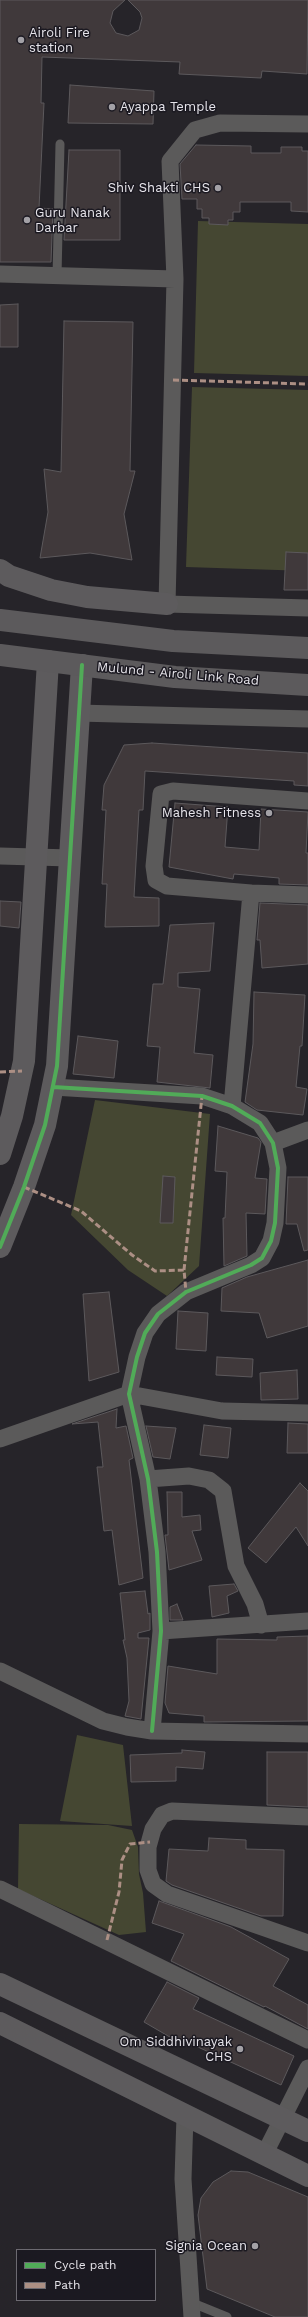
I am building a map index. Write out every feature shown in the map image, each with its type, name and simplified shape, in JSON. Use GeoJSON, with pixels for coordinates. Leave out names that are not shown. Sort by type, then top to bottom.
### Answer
{"type":"FeatureCollection","features":[{"type":"Feature","properties":{"kind":"main road"},"geometry":{"type":"LineString","coordinates":[[0,620],[173,641],[308,648]]}},
{"type":"Feature","properties":{"kind":"main road","name":"Mulund - Airoli Link Road"},"geometry":{"type":"LineString","coordinates":[[0,655],[175,676],[308,685]]}},
{"type":"Feature","properties":{"kind":"street"},"geometry":{"type":"LineString","coordinates":[[167,604],[175,279],[170,161],[195,130],[220,123],[308,124]]}},
{"type":"Feature","properties":{"kind":"street"},"geometry":{"type":"LineString","coordinates":[[0,274],[175,279]]}},
{"type":"Feature","properties":{"kind":"street"},"geometry":{"type":"LineString","coordinates":[[0,570],[9,576],[51,590],[87,597],[167,604],[308,608]]}},
{"type":"Feature","properties":{"kind":"street"},"geometry":{"type":"LineString","coordinates":[[0,1154],[12,1116],[24,1061],[48,661]]}},
{"type":"Feature","properties":{"kind":"street"},"geometry":{"type":"LineString","coordinates":[[0,1247],[24,1187],[45,1125],[57,1066],[82,665]]}},
{"type":"Feature","properties":{"kind":"street"},"geometry":{"type":"LineString","coordinates":[[78,713],[308,719]]}},
{"type":"Feature","properties":{"kind":"street"},"geometry":{"type":"LineString","coordinates":[[308,801],[173,791],[161,794],[154,866],[156,880],[167,886],[308,896]]}},
{"type":"Feature","properties":{"kind":"street"},"geometry":{"type":"LineString","coordinates":[[0,856],[70,858]]}},
{"type":"Feature","properties":{"kind":"street"},"geometry":{"type":"LineString","coordinates":[[232,1106],[251,893]]}},
{"type":"Feature","properties":{"kind":"street"},"geometry":{"type":"LineString","coordinates":[[52,1087],[202,1096],[232,1106],[260,1123],[273,1143],[278,1168],[275,1223],[271,1241],[262,1258],[251,1265],[186,1292],[158,1314],[146,1333],[137,1357],[130,1394],[148,1479],[157,1552],[161,1631],[152,1731]]}},
{"type":"Feature","properties":{"kind":"street"},"geometry":{"type":"LineString","coordinates":[[273,1143],[308,1130]]}},
{"type":"Feature","properties":{"kind":"street"},"geometry":{"type":"LineString","coordinates":[[0,1439],[130,1394],[222,1411],[308,1413]]}},
{"type":"Feature","properties":{"kind":"street"},"geometry":{"type":"LineString","coordinates":[[148,1479],[188,1476],[209,1480],[223,1491],[236,1566],[255,1604],[261,1625]]}},
{"type":"Feature","properties":{"kind":"street"},"geometry":{"type":"LineString","coordinates":[[161,1631],[308,1621]]}},
{"type":"Feature","properties":{"kind":"street"},"geometry":{"type":"LineString","coordinates":[[0,1671],[103,1721],[152,1731],[308,1734]]}},
{"type":"Feature","properties":{"kind":"street"},"geometry":{"type":"LineString","coordinates":[[308,1817],[172,1811],[162,1815],[153,1829],[148,1847],[148,1870],[153,1884],[167,1894],[308,1943]]}},
{"type":"Feature","properties":{"kind":"street"},"geometry":{"type":"LineString","coordinates":[[0,1889],[308,2040]]}},
{"type":"Feature","properties":{"kind":"street"},"geometry":{"type":"LineString","coordinates":[[0,1984],[308,2131]]}},
{"type":"Feature","properties":{"kind":"street"},"geometry":{"type":"LineString","coordinates":[[0,2023],[308,2176]]}},
{"type":"Feature","properties":{"kind":"street"},"geometry":{"type":"LineString","coordinates":[[264,2155],[308,2068]]}},
{"type":"Feature","properties":{"kind":"street"},"geometry":{"type":"LineString","coordinates":[[185,2116],[183,2179],[191,2310]]}},
{"type":"Feature","properties":{"kind":"lane"},"geometry":{"type":"LineString","coordinates":[[57,276],[60,144]]}},
{"type":"Feature","properties":{"kind":"lane"},"geometry":{"type":"LineString","coordinates":[[191,2310],[227,2317]]}},
{"type":"Feature","properties":{"kind":"green space"},"geometry":{"type":"Polygon","coordinates":[[[198,221],[308,224],[308,376],[194,373],[198,221]]]}},
{"type":"Feature","properties":{"kind":"green space"},"geometry":{"type":"Polygon","coordinates":[[[192,387],[308,390],[308,571],[186,567],[192,387]]]}},
{"type":"Feature","properties":{"kind":"green space"},"geometry":{"type":"Polygon","coordinates":[[[95,1100],[210,1114],[199,1266],[167,1296],[128,1270],[71,1215],[95,1100]]]}},
{"type":"Feature","properties":{"kind":"green space"},"geometry":{"type":"Polygon","coordinates":[[[77,1735],[123,1745],[132,1826],[60,1821],[77,1735]]]}},
{"type":"Feature","properties":{"kind":"green space"},"geometry":{"type":"Polygon","coordinates":[[[19,1824],[108,1825],[132,1830],[138,1847],[139,1874],[143,1893],[146,1932],[119,1935],[18,1889],[19,1824]]]}},
{"type":"Feature","properties":{"kind":"building"},"geometry":{"type":"Polygon","coordinates":[[[0,0],[125,0],[113,11],[110,23],[116,33],[128,36],[139,30],[142,18],[140,12],[128,0],[308,0],[307,74],[262,71],[261,78],[179,74],[180,62],[42,57],[41,103],[44,103],[39,208],[53,209],[51,262],[0,262],[0,0]]]}},
{"type":"Feature","properties":{"kind":"building","name":"Ayappa Temple"},"geometry":{"type":"Polygon","coordinates":[[[70,85],[154,91],[153,124],[68,123],[70,85]]]}},
{"type":"Feature","properties":{"kind":"building","name":"Shiv Shakti CHS"},"geometry":{"type":"Polygon","coordinates":[[[196,145],[251,146],[251,153],[281,153],[281,147],[302,147],[302,151],[308,151],[308,212],[291,211],[291,202],[240,202],[240,212],[233,212],[233,220],[228,220],[228,225],[209,224],[209,218],[202,218],[202,209],[197,209],[197,199],[182,199],[180,164],[196,145]]]}},
{"type":"Feature","properties":{"kind":"building"},"geometry":{"type":"Polygon","coordinates":[[[69,150],[120,150],[120,240],[64,240],[69,150]]]}},
{"type":"Feature","properties":{"kind":"building"},"geometry":{"type":"Polygon","coordinates":[[[18,304],[18,347],[0,347],[0,305],[18,304]]]}},
{"type":"Feature","properties":{"kind":"building"},"geometry":{"type":"Polygon","coordinates":[[[64,321],[133,322],[130,471],[135,471],[124,514],[132,560],[90,553],[40,558],[48,512],[44,469],[61,472],[64,321]]]}},
{"type":"Feature","properties":{"kind":"building"},"geometry":{"type":"Polygon","coordinates":[[[286,552],[308,553],[308,590],[284,590],[286,552]]]}},
{"type":"Feature","properties":{"kind":"building"},"geometry":{"type":"Polygon","coordinates":[[[152,743],[308,753],[308,786],[294,785],[294,781],[145,771],[143,810],[139,810],[134,897],[159,898],[159,926],[105,927],[107,884],[102,884],[106,810],[102,810],[104,785],[124,745],[152,743]]]}},
{"type":"Feature","properties":{"kind":"building"},"geometry":{"type":"Polygon","coordinates":[[[175,803],[228,807],[225,847],[259,850],[261,809],[308,812],[306,853],[308,853],[308,885],[279,884],[279,878],[234,874],[233,879],[169,867],[175,803]]]}},
{"type":"Feature","properties":{"kind":"building"},"geometry":{"type":"Polygon","coordinates":[[[0,901],[21,902],[19,928],[0,926],[0,901]]]}},
{"type":"Feature","properties":{"kind":"building"},"geometry":{"type":"Polygon","coordinates":[[[260,903],[308,905],[308,964],[262,968],[260,940],[257,940],[260,903]]]}},
{"type":"Feature","properties":{"kind":"building"},"geometry":{"type":"Polygon","coordinates":[[[214,923],[210,971],[178,973],[178,987],[200,989],[194,1053],[213,1055],[210,1088],[157,1082],[160,1047],[147,1046],[153,984],[163,984],[170,925],[214,923]]]}},
{"type":"Feature","properties":{"kind":"building"},"geometry":{"type":"Polygon","coordinates":[[[254,992],[305,995],[302,1046],[300,1046],[296,1087],[307,1089],[303,1115],[257,1110],[245,1102],[253,1044],[254,992]]]}},
{"type":"Feature","properties":{"kind":"building"},"geometry":{"type":"Polygon","coordinates":[[[78,1036],[118,1041],[114,1078],[73,1074],[78,1036]]]}},
{"type":"Feature","properties":{"kind":"building"},"geometry":{"type":"Polygon","coordinates":[[[218,1126],[258,1138],[261,1142],[255,1178],[267,1179],[265,1214],[246,1213],[247,1256],[224,1266],[223,1218],[225,1218],[227,1172],[215,1171],[218,1126]]]}},
{"type":"Feature","properties":{"kind":"building"},"geometry":{"type":"Polygon","coordinates":[[[163,1176],[175,1177],[173,1223],[160,1223],[163,1176]]]}},
{"type":"Feature","properties":{"kind":"building"},"geometry":{"type":"Polygon","coordinates":[[[288,1177],[308,1177],[308,1250],[304,1251],[297,1224],[286,1224],[288,1177]]]}},
{"type":"Feature","properties":{"kind":"building"},"geometry":{"type":"Polygon","coordinates":[[[308,1260],[308,1326],[267,1338],[259,1313],[221,1311],[222,1288],[247,1277],[308,1260]]]}},
{"type":"Feature","properties":{"kind":"building"},"geometry":{"type":"Polygon","coordinates":[[[109,1292],[119,1372],[89,1381],[83,1294],[109,1292]]]}},
{"type":"Feature","properties":{"kind":"building"},"geometry":{"type":"Polygon","coordinates":[[[178,1311],[208,1313],[206,1351],[176,1349],[178,1311]]]}},
{"type":"Feature","properties":{"kind":"building"},"geometry":{"type":"Polygon","coordinates":[[[217,1357],[253,1359],[252,1377],[216,1375],[217,1357]]]}},
{"type":"Feature","properties":{"kind":"building"},"geometry":{"type":"Polygon","coordinates":[[[297,1370],[298,1399],[261,1400],[260,1373],[297,1370]]]}},
{"type":"Feature","properties":{"kind":"building"},"geometry":{"type":"Polygon","coordinates":[[[117,1409],[116,1428],[126,1426],[133,1458],[129,1460],[143,1578],[119,1585],[112,1530],[104,1531],[97,1467],[103,1467],[98,1422],[72,1424],[117,1409]]]}},
{"type":"Feature","properties":{"kind":"building"},"geometry":{"type":"Polygon","coordinates":[[[288,1423],[308,1424],[308,1453],[287,1453],[288,1423]]]}},
{"type":"Feature","properties":{"kind":"building"},"geometry":{"type":"Polygon","coordinates":[[[204,1425],[231,1428],[228,1458],[200,1455],[204,1425]]]}},
{"type":"Feature","properties":{"kind":"building"},"geometry":{"type":"Polygon","coordinates":[[[146,1426],[176,1428],[170,1459],[153,1457],[146,1426]]]}},
{"type":"Feature","properties":{"kind":"building"},"geometry":{"type":"Polygon","coordinates":[[[300,1483],[308,1491],[308,1546],[296,1527],[266,1563],[248,1548],[300,1483]]]}},
{"type":"Feature","properties":{"kind":"building"},"geometry":{"type":"Polygon","coordinates":[[[167,1492],[182,1492],[182,1517],[200,1515],[201,1530],[192,1531],[202,1560],[169,1570],[165,1535],[168,1535],[167,1492]]]}},
{"type":"Feature","properties":{"kind":"building"},"geometry":{"type":"Polygon","coordinates":[[[234,1584],[238,1591],[227,1596],[229,1613],[212,1617],[209,1586],[234,1584]]]}},
{"type":"Feature","properties":{"kind":"building"},"geometry":{"type":"Polygon","coordinates":[[[145,1591],[148,1614],[150,1613],[150,1630],[138,1633],[138,1638],[149,1638],[141,1719],[125,1716],[129,1701],[127,1658],[123,1640],[125,1640],[120,1593],[145,1591]]]}},
{"type":"Feature","properties":{"kind":"building"},"geometry":{"type":"Polygon","coordinates":[[[177,1604],[183,1620],[170,1620],[170,1607],[177,1604]]]}},
{"type":"Feature","properties":{"kind":"building"},"geometry":{"type":"Polygon","coordinates":[[[308,1636],[308,1721],[204,1722],[204,1716],[169,1713],[165,1703],[168,1666],[217,1674],[217,1639],[277,1640],[277,1637],[308,1636]]]}},
{"type":"Feature","properties":{"kind":"building"},"geometry":{"type":"Polygon","coordinates":[[[182,1750],[205,1752],[203,1769],[176,1767],[176,1781],[131,1782],[130,1755],[182,1753],[182,1750]]]}},
{"type":"Feature","properties":{"kind":"building"},"geometry":{"type":"Polygon","coordinates":[[[267,1752],[308,1752],[308,1807],[267,1805],[267,1752]]]}},
{"type":"Feature","properties":{"kind":"building"},"geometry":{"type":"Polygon","coordinates":[[[209,1838],[246,1840],[246,1849],[284,1850],[283,1916],[261,1916],[172,1885],[166,1881],[169,1849],[208,1851],[209,1838]]]}},
{"type":"Feature","properties":{"kind":"building"},"geometry":{"type":"Polygon","coordinates":[[[159,1901],[231,1927],[289,1959],[273,1986],[308,2005],[308,2029],[265,2006],[264,2007],[171,1961],[184,1934],[152,1923],[159,1901]]]}},
{"type":"Feature","properties":{"kind":"building","name":"Om Siddhivinayak CHS"},"geometry":{"type":"Polygon","coordinates":[[[167,1982],[199,1998],[193,2009],[294,2056],[281,2085],[176,2037],[175,2040],[144,2022],[167,1982]]]}},
{"type":"Feature","properties":{"kind":"building","name":"Signia Ocean"},"geometry":{"type":"Polygon","coordinates":[[[231,2171],[248,2172],[308,2197],[308,2317],[275,2317],[207,2289],[198,2215],[201,2198],[213,2182],[231,2171]]]}},
{"type":"Feature","properties":{"kind":"marked path"},"geometry":{"type":"LineString","coordinates":[[173,380],[308,384]]}},
{"type":"Feature","properties":{"kind":"marked path"},"geometry":{"type":"LineString","coordinates":[[0,1072],[22,1071]]}},
{"type":"Feature","properties":{"kind":"marked path"},"geometry":{"type":"LineString","coordinates":[[184,1270],[202,1096]]}},
{"type":"Feature","properties":{"kind":"marked path"},"geometry":{"type":"LineString","coordinates":[[24,1187],[81,1211],[132,1255],[155,1271],[184,1270],[186,1292]]}},
{"type":"Feature","properties":{"kind":"marked path"},"geometry":{"type":"LineString","coordinates":[[107,1940],[119,1892],[122,1860],[130,1844],[150,1842]]}},
{"type":"Feature","properties":{"kind":"cycle path"},"geometry":{"type":"LineString","coordinates":[[0,1247],[24,1187],[45,1125],[57,1066],[82,665]]}},
{"type":"Feature","properties":{"kind":"cycle path"},"geometry":{"type":"LineString","coordinates":[[53,1087],[202,1096],[232,1106],[260,1123],[273,1143],[278,1168],[275,1223],[271,1241],[262,1258],[251,1265],[186,1292],[158,1314],[145,1333],[137,1357],[129,1394],[148,1479],[157,1552],[161,1631],[152,1731]]}},
{"type":"Feature","properties":{"kind":"place","name":"Airoli Fire station"},"geometry":{"type":"Point","coordinates":[21,40]}},
{"type":"Feature","properties":{"kind":"place","name":"Ayappa Temple"},"geometry":{"type":"Point","coordinates":[112,107]}},
{"type":"Feature","properties":{"kind":"place","name":"Shiv Shakti CHS"},"geometry":{"type":"Point","coordinates":[218,188]}},
{"type":"Feature","properties":{"kind":"place","name":"Guru Nanak Darbar"},"geometry":{"type":"Point","coordinates":[27,220]}},
{"type":"Feature","properties":{"kind":"place","name":"Mahesh Fitness"},"geometry":{"type":"Point","coordinates":[269,813]}},
{"type":"Feature","properties":{"kind":"place","name":"Om Siddhivinayak CHS"},"geometry":{"type":"Point","coordinates":[240,2049]}},
{"type":"Feature","properties":{"kind":"place","name":"Signia Ocean"},"geometry":{"type":"Point","coordinates":[255,2246]}}]}
